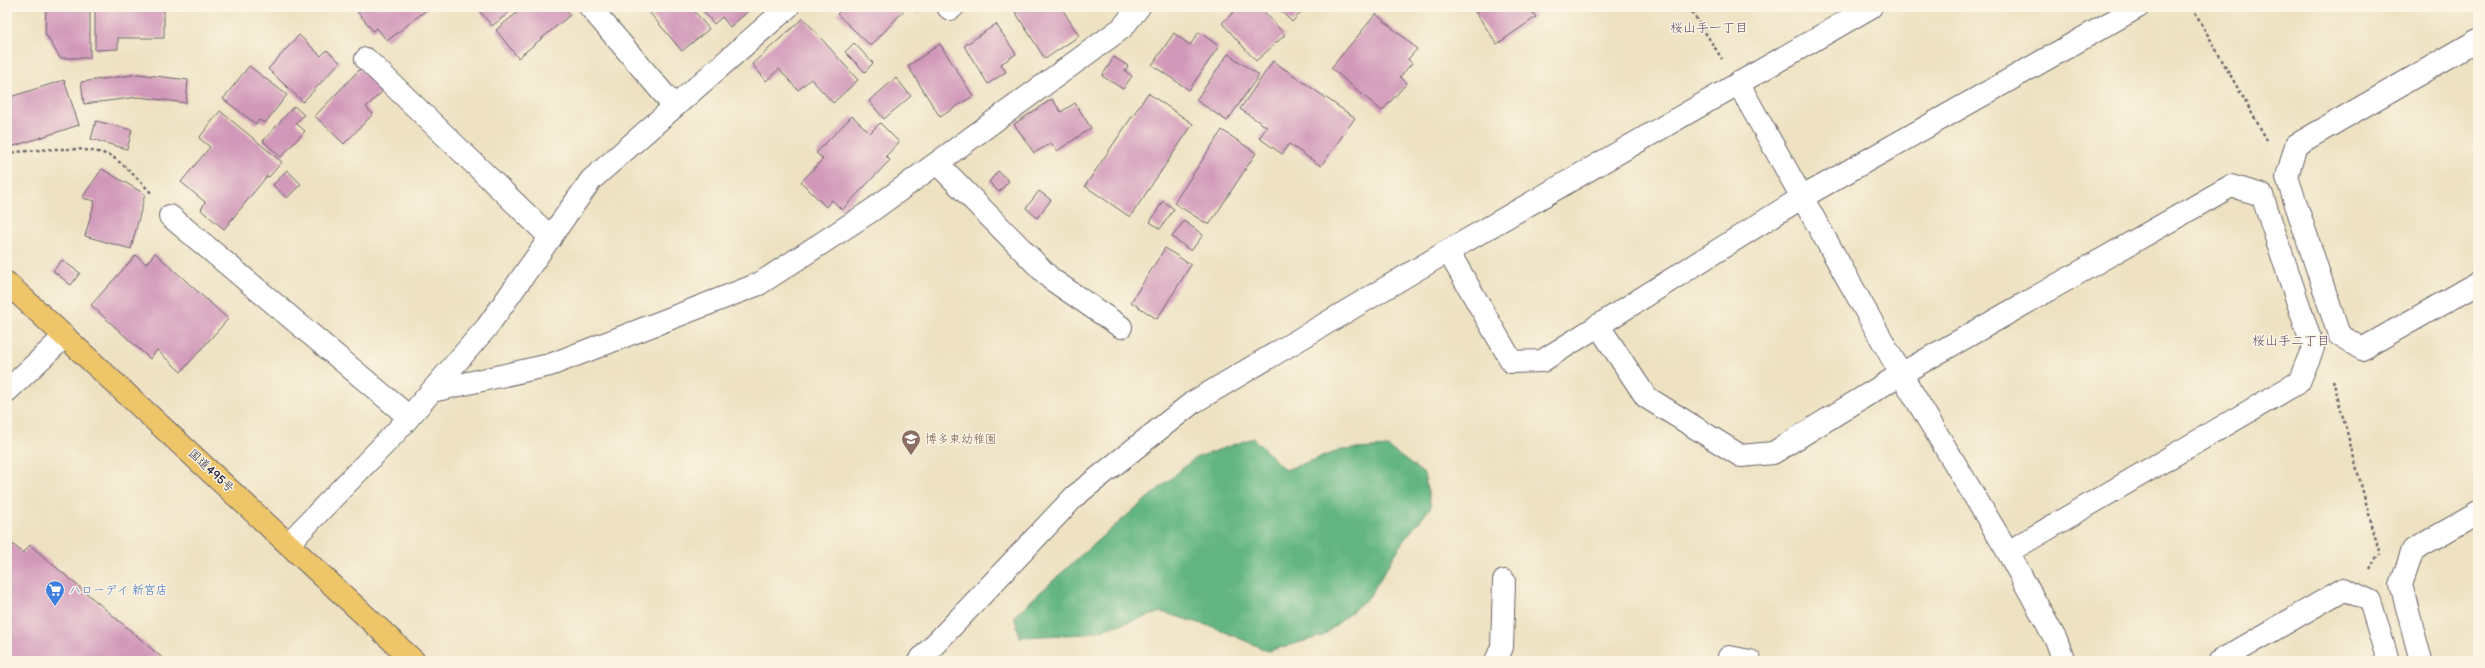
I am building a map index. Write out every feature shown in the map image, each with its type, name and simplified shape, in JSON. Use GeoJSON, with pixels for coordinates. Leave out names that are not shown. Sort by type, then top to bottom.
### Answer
{"type":"FeatureCollection","features":[{"type":"Feature","properties":{"kind":"highway","name":"国道495号"},"geometry":{"type":"LineString","coordinates":[[7,283],[289,543],[414,661]]}},
{"type":"Feature","properties":{"kind":"street"},"geometry":{"type":"LineString","coordinates":[[590,7],[674,106]]}},
{"type":"Feature","properties":{"kind":"street"},"geometry":{"type":"LineString","coordinates":[[289,543],[409,417],[487,327],[591,180],[788,7]]}},
{"type":"Feature","properties":{"kind":"street"},"geometry":{"type":"LineString","coordinates":[[948,7],[950,9],[953,7]]}},
{"type":"Feature","properties":{"kind":"street"},"geometry":{"type":"LineString","coordinates":[[432,391],[550,365],[759,284],[840,232],[937,163],[1122,28],[1139,7]]}},
{"type":"Feature","properties":{"kind":"street"},"geometry":{"type":"LineString","coordinates":[[919,661],[1076,496],[1192,403],[1448,251],[1871,7]]}},
{"type":"Feature","properties":{"kind":"street"},"geometry":{"type":"LineString","coordinates":[[1448,251],[1512,362],[1542,361],[1801,198],[2138,7]]}},
{"type":"Feature","properties":{"kind":"street"},"geometry":{"type":"LineString","coordinates":[[2478,40],[2296,145],[2287,177],[2339,335],[2362,350],[2478,283]]}},
{"type":"Feature","properties":{"kind":"street"},"geometry":{"type":"LineString","coordinates":[[366,59],[550,238]]}},
{"type":"Feature","properties":{"kind":"street"},"geometry":{"type":"LineString","coordinates":[[1738,83],[1801,198],[1901,374],[2008,552],[2057,642],[2064,661]]}},
{"type":"Feature","properties":{"kind":"street"},"geometry":{"type":"LineString","coordinates":[[937,163],[1051,279],[1121,328]]}},
{"type":"Feature","properties":{"kind":"street"},"geometry":{"type":"LineString","coordinates":[[1598,325],[1646,397],[1742,456],[1773,453],[1901,374],[2231,186],[2262,195],[2313,348],[2298,382],[2008,552]]}},
{"type":"Feature","properties":{"kind":"street"},"geometry":{"type":"LineString","coordinates":[[170,216],[409,417]]}},
{"type":"Feature","properties":{"kind":"street"},"geometry":{"type":"LineString","coordinates":[[7,391],[65,336]]}},
{"type":"Feature","properties":{"kind":"street"},"geometry":{"type":"LineString","coordinates":[[2421,661],[2401,585],[2413,550],[2478,513]]}},
{"type":"Feature","properties":{"kind":"street"},"geometry":{"type":"LineString","coordinates":[[1496,661],[1502,647],[1504,581]]}},
{"type":"Feature","properties":{"kind":"street"},"geometry":{"type":"LineString","coordinates":[[2220,661],[2344,588],[2370,601],[2388,661]]}},
{"type":"Feature","properties":{"kind":"street"},"geometry":{"type":"LineString","coordinates":[[1728,661],[1729,657],[1750,661]]}},
{"type":"Feature","properties":{"kind":"path"},"geometry":{"type":"LineString","coordinates":[[1689,7],[1738,83]]}},
{"type":"Feature","properties":{"kind":"path"},"geometry":{"type":"LineString","coordinates":[[2192,7],[2268,141],[2293,155]]}},
{"type":"Feature","properties":{"kind":"path"},"geometry":{"type":"LineString","coordinates":[[7,153],[80,150],[107,154],[139,179],[170,216]]}},
{"type":"Feature","properties":{"kind":"path"},"geometry":{"type":"LineString","coordinates":[[2349,341],[2331,372],[2378,554],[2406,569]]}},
{"type":"Feature","properties":{"kind":"green space"},"geometry":{"type":"Polygon","coordinates":[[[1253,438],[1285,470],[1341,450],[1388,447],[1424,474],[1431,507],[1404,540],[1369,597],[1323,636],[1268,651],[1216,628],[1162,612],[1087,634],[1020,637],[1014,616],[1098,540],[1195,458],[1253,438]]]}},
{"type":"Feature","properties":{"kind":"building"},"geometry":{"type":"Polygon","coordinates":[[[46,7],[90,7],[90,58],[60,58],[45,33],[46,7]]]}},
{"type":"Feature","properties":{"kind":"building"},"geometry":{"type":"Polygon","coordinates":[[[95,7],[164,7],[164,38],[118,38],[118,49],[95,50],[95,7]]]}},
{"type":"Feature","properties":{"kind":"building"},"geometry":{"type":"Polygon","coordinates":[[[360,7],[430,7],[387,41],[377,28],[373,31],[356,10],[360,7]]]}},
{"type":"Feature","properties":{"kind":"building"},"geometry":{"type":"Polygon","coordinates":[[[476,7],[516,7],[492,26],[476,7]]]}},
{"type":"Feature","properties":{"kind":"building"},"geometry":{"type":"Polygon","coordinates":[[[524,7],[564,7],[570,15],[518,58],[496,30],[524,7]]]}},
{"type":"Feature","properties":{"kind":"building"},"geometry":{"type":"Polygon","coordinates":[[[655,7],[691,7],[709,29],[682,51],[649,12],[655,7]]]}},
{"type":"Feature","properties":{"kind":"building"},"geometry":{"type":"Polygon","coordinates":[[[700,7],[753,7],[730,27],[722,17],[714,24],[700,7]]]}},
{"type":"Feature","properties":{"kind":"building"},"geometry":{"type":"Polygon","coordinates":[[[840,7],[907,7],[871,46],[837,14],[842,9],[840,7]]]}},
{"type":"Feature","properties":{"kind":"building"},"geometry":{"type":"Polygon","coordinates":[[[913,7],[923,7],[917,12],[913,7]]]}},
{"type":"Feature","properties":{"kind":"building"},"geometry":{"type":"Polygon","coordinates":[[[1012,7],[1061,7],[1079,36],[1045,59],[1012,7]]]}},
{"type":"Feature","properties":{"kind":"building"},"geometry":{"type":"Polygon","coordinates":[[[1239,7],[1260,7],[1285,35],[1256,61],[1222,23],[1239,7]]]}},
{"type":"Feature","properties":{"kind":"building"},"geometry":{"type":"Polygon","coordinates":[[[1277,7],[1306,7],[1292,22],[1277,7]]]}},
{"type":"Feature","properties":{"kind":"building"},"geometry":{"type":"Polygon","coordinates":[[[1472,7],[1529,7],[1536,17],[1497,44],[1472,7]]]}},
{"type":"Feature","properties":{"kind":"building"},"geometry":{"type":"Polygon","coordinates":[[[1376,14],[1417,49],[1408,59],[1412,63],[1400,77],[1407,83],[1382,111],[1331,68],[1376,14]]]}},
{"type":"Feature","properties":{"kind":"building"},"geometry":{"type":"Polygon","coordinates":[[[803,18],[858,80],[833,103],[811,79],[798,90],[779,69],[766,81],[752,64],[803,18]]]}},
{"type":"Feature","properties":{"kind":"building"},"geometry":{"type":"Polygon","coordinates":[[[996,24],[1016,54],[1001,64],[1006,72],[988,84],[964,46],[996,24]]]}},
{"type":"Feature","properties":{"kind":"building"},"geometry":{"type":"Polygon","coordinates":[[[1199,32],[1219,46],[1189,90],[1152,65],[1174,33],[1190,45],[1199,32]]]}},
{"type":"Feature","properties":{"kind":"building"},"geometry":{"type":"Polygon","coordinates":[[[299,35],[321,56],[327,50],[340,62],[303,102],[268,69],[299,35]]]}},
{"type":"Feature","properties":{"kind":"building"},"geometry":{"type":"Polygon","coordinates":[[[854,43],[873,63],[865,72],[845,52],[854,43]]]}},
{"type":"Feature","properties":{"kind":"building"},"geometry":{"type":"Polygon","coordinates":[[[940,44],[973,96],[940,117],[908,66],[940,44]]]}},
{"type":"Feature","properties":{"kind":"building"},"geometry":{"type":"Polygon","coordinates":[[[1228,54],[1259,75],[1227,121],[1196,100],[1228,54]]]}},
{"type":"Feature","properties":{"kind":"building"},"geometry":{"type":"Polygon","coordinates":[[[1114,57],[1128,66],[1125,71],[1132,76],[1123,89],[1102,76],[1114,57]]]}},
{"type":"Feature","properties":{"kind":"building"},"geometry":{"type":"Polygon","coordinates":[[[1273,61],[1355,118],[1321,166],[1289,144],[1282,154],[1259,138],[1267,127],[1240,109],[1273,61]]]}},
{"type":"Feature","properties":{"kind":"building"},"geometry":{"type":"Polygon","coordinates":[[[249,66],[287,95],[265,123],[259,120],[256,124],[223,99],[249,66]]]}},
{"type":"Feature","properties":{"kind":"building"},"geometry":{"type":"Polygon","coordinates":[[[360,69],[383,91],[366,107],[373,114],[344,144],[315,116],[360,69]]]}},
{"type":"Feature","properties":{"kind":"building"},"geometry":{"type":"Polygon","coordinates":[[[139,74],[188,80],[186,103],[139,97],[84,104],[81,82],[139,74]]]}},
{"type":"Feature","properties":{"kind":"building"},"geometry":{"type":"Polygon","coordinates":[[[896,78],[911,96],[884,119],[869,101],[896,78]]]}},
{"type":"Feature","properties":{"kind":"building"},"geometry":{"type":"Polygon","coordinates":[[[64,80],[79,125],[8,148],[7,98],[64,80]]]}},
{"type":"Feature","properties":{"kind":"building"},"geometry":{"type":"Polygon","coordinates":[[[1148,93],[1193,124],[1130,217],[1085,186],[1148,93]]]}},
{"type":"Feature","properties":{"kind":"building"},"geometry":{"type":"Polygon","coordinates":[[[1052,99],[1061,112],[1075,103],[1091,128],[1057,151],[1051,143],[1034,153],[1014,124],[1052,99]]]}},
{"type":"Feature","properties":{"kind":"building"},"geometry":{"type":"Polygon","coordinates":[[[294,106],[304,115],[296,123],[305,131],[281,157],[263,141],[294,106]]]}},
{"type":"Feature","properties":{"kind":"building"},"geometry":{"type":"Polygon","coordinates":[[[220,111],[282,162],[269,177],[267,176],[224,229],[201,210],[205,202],[181,182],[210,147],[199,138],[220,111]]]}},
{"type":"Feature","properties":{"kind":"building"},"geometry":{"type":"Polygon","coordinates":[[[852,116],[870,133],[880,123],[899,142],[886,156],[890,160],[842,210],[832,200],[826,207],[801,182],[823,159],[816,153],[852,116]]]}},
{"type":"Feature","properties":{"kind":"building"},"geometry":{"type":"Polygon","coordinates":[[[96,121],[132,130],[127,149],[91,139],[96,121]]]}},
{"type":"Feature","properties":{"kind":"building"},"geometry":{"type":"Polygon","coordinates":[[[1222,130],[1256,153],[1209,225],[1174,203],[1222,130]]]}},
{"type":"Feature","properties":{"kind":"building"},"geometry":{"type":"Polygon","coordinates":[[[102,169],[145,194],[131,249],[85,236],[95,201],[82,198],[102,169]]]}},
{"type":"Feature","properties":{"kind":"building"},"geometry":{"type":"Polygon","coordinates":[[[287,170],[301,184],[287,198],[273,185],[287,170]]]}},
{"type":"Feature","properties":{"kind":"building"},"geometry":{"type":"Polygon","coordinates":[[[998,171],[1009,181],[999,192],[989,182],[998,171]]]}},
{"type":"Feature","properties":{"kind":"building"},"geometry":{"type":"Polygon","coordinates":[[[1039,191],[1051,200],[1037,218],[1026,208],[1039,191]]]}},
{"type":"Feature","properties":{"kind":"building"},"geometry":{"type":"Polygon","coordinates":[[[1163,201],[1174,209],[1160,229],[1150,222],[1163,201]]]}},
{"type":"Feature","properties":{"kind":"building"},"geometry":{"type":"Polygon","coordinates":[[[1184,221],[1203,235],[1191,251],[1172,237],[1184,221]]]}},
{"type":"Feature","properties":{"kind":"building"},"geometry":{"type":"Polygon","coordinates":[[[1165,248],[1191,265],[1157,319],[1131,302],[1165,248]]]}},
{"type":"Feature","properties":{"kind":"building"},"geometry":{"type":"Polygon","coordinates":[[[155,253],[228,319],[181,372],[157,350],[150,359],[91,305],[136,255],[146,264],[155,253]]]}},
{"type":"Feature","properties":{"kind":"building"},"geometry":{"type":"Polygon","coordinates":[[[62,260],[80,273],[71,285],[53,271],[62,260]]]}},
{"type":"Feature","properties":{"kind":"building","name":"ハローデイ 新宮店"},"geometry":{"type":"Polygon","coordinates":[[[9,541],[23,553],[30,545],[166,661],[7,661],[7,543],[9,541]]]}},
{"type":"Feature","properties":{"kind":"place","name":"博多東幼稚園"},"geometry":{"type":"Point","coordinates":[911,456]}},
{"type":"Feature","properties":{"kind":"place","name":"ハローデイ 新宮店"},"geometry":{"type":"Point","coordinates":[55,607]}},
{"type":"Feature","properties":{"kind":"district","name":"桜山手一丁目"},"geometry":{"type":"Point","coordinates":[1709,28]}},
{"type":"Feature","properties":{"kind":"district","name":"桜山手二丁目"},"geometry":{"type":"Point","coordinates":[2291,341]}}]}
